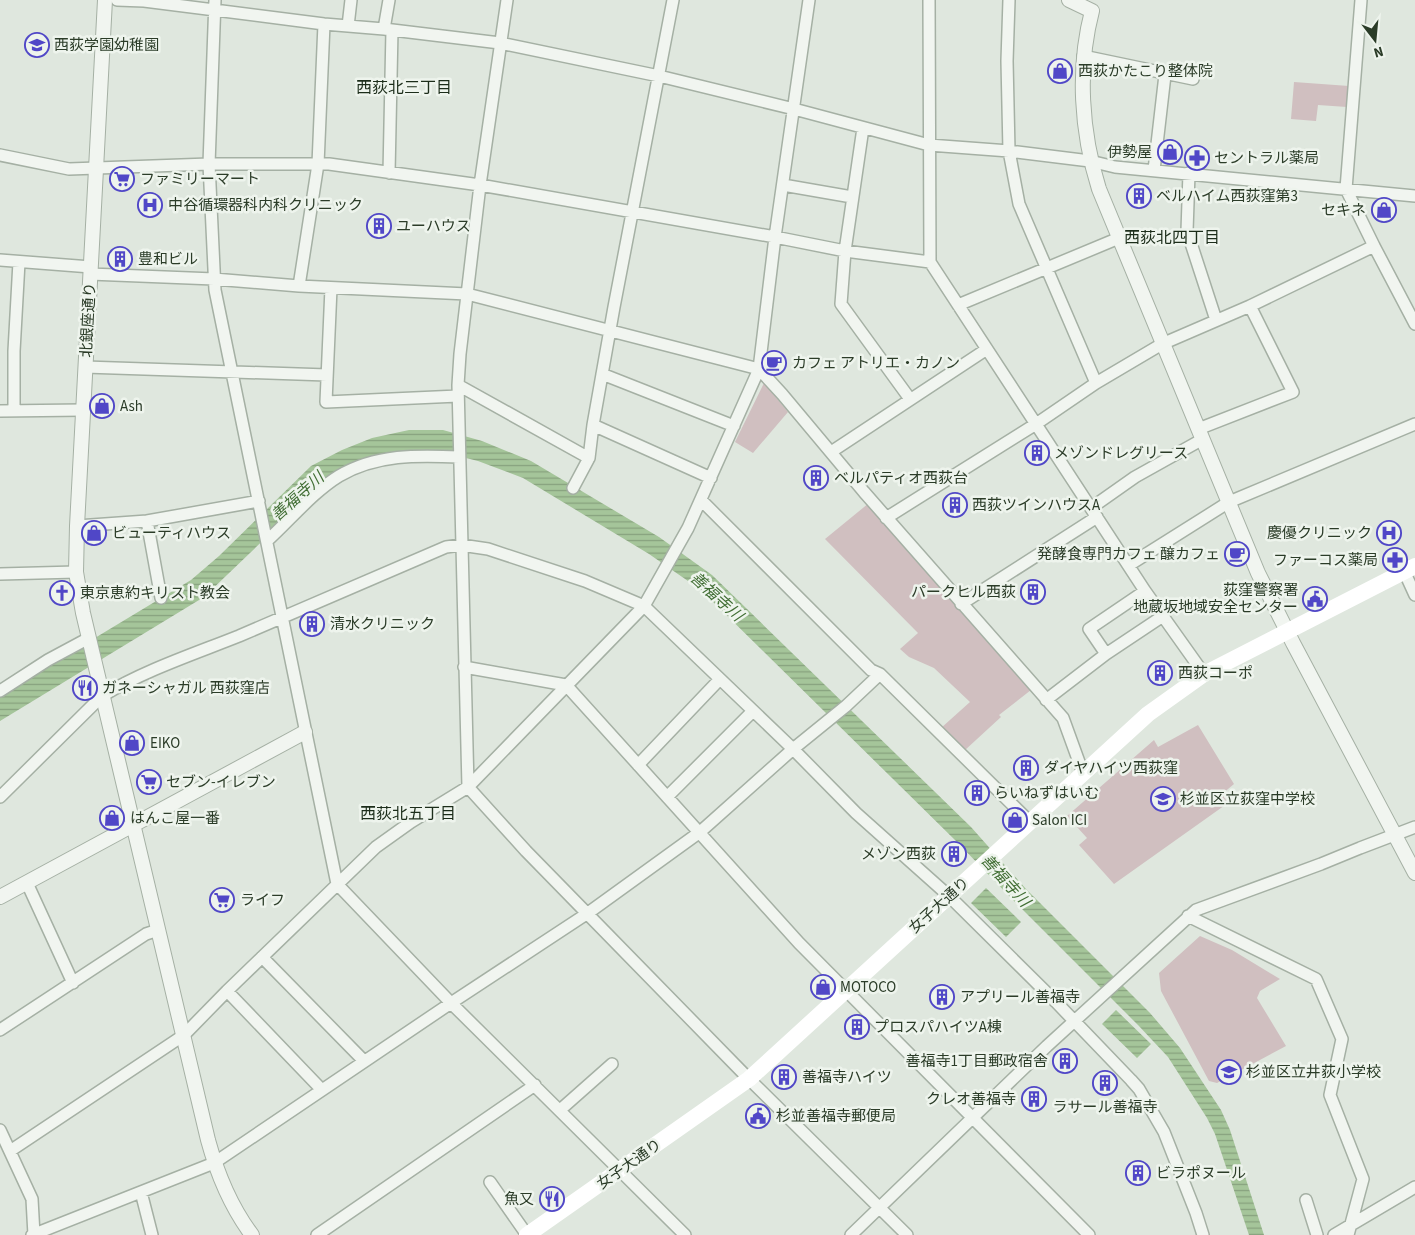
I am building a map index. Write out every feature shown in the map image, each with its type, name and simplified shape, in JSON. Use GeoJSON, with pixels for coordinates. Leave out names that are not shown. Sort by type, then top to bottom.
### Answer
{"type":"FeatureCollection","features":[{"type":"Feature","properties":{"kind":"main road","name":"女子大通り"},"geometry":{"type":"LineString","coordinates":[[527,1235],[749,1079],[1148,714],[1204,674],[1410,568]]}},
{"type":"Feature","properties":{"kind":"street","name":"北銀座通り"},"geometry":{"type":"LineString","coordinates":[[105,0],[76,572],[102,696],[214,1163],[231,1201],[252,1235]]}},
{"type":"Feature","properties":{"kind":"street"},"geometry":{"type":"LineString","coordinates":[[118,0],[214,5],[324,24],[500,43],[659,76],[929,144],[1090,161],[1115,167],[1415,196]]}},
{"type":"Feature","properties":{"kind":"street"},"geometry":{"type":"LineString","coordinates":[[348,26],[352,0]]}},
{"type":"Feature","properties":{"kind":"street"},"geometry":{"type":"LineString","coordinates":[[389,0],[389,173]]}},
{"type":"Feature","properties":{"kind":"street"},"geometry":{"type":"LineString","coordinates":[[507,0],[480,185],[458,390],[468,787],[526,851],[749,1079],[907,1235]]}},
{"type":"Feature","properties":{"kind":"street"},"geometry":{"type":"LineString","coordinates":[[572,488],[588,458],[632,212],[673,0]]}},
{"type":"Feature","properties":{"kind":"street"},"geometry":{"type":"LineString","coordinates":[[10,1151],[184,1035],[376,847],[411,822],[468,787],[644,606],[671,559],[700,500],[759,368],[775,237],[809,0]]}},
{"type":"Feature","properties":{"kind":"street"},"geometry":{"type":"LineString","coordinates":[[929,0],[930,262],[1145,591],[1204,674]]}},
{"type":"Feature","properties":{"kind":"street"},"geometry":{"type":"LineString","coordinates":[[1009,0],[1009,151],[1019,204],[1096,383]]}},
{"type":"Feature","properties":{"kind":"street"},"geometry":{"type":"LineString","coordinates":[[1069,0],[1092,5],[1085,35],[1083,56],[1084,109],[1090,161],[1099,189],[1258,573],[1415,872]]}},
{"type":"Feature","properties":{"kind":"street"},"geometry":{"type":"LineString","coordinates":[[1361,0],[1346,189],[1415,324]]}},
{"type":"Feature","properties":{"kind":"street"},"geometry":{"type":"LineString","coordinates":[[214,5],[209,164],[214,279],[231,372],[267,537],[337,884],[450,1003],[685,1235]]}},
{"type":"Feature","properties":{"kind":"street"},"geometry":{"type":"LineString","coordinates":[[299,286],[318,164],[324,24]]}},
{"type":"Feature","properties":{"kind":"street"},"geometry":{"type":"LineString","coordinates":[[1083,56],[1193,79]]}},
{"type":"Feature","properties":{"kind":"street"},"geometry":{"type":"LineString","coordinates":[[1154,170],[1166,74]]}},
{"type":"Feature","properties":{"kind":"street"},"geometry":{"type":"LineString","coordinates":[[863,128],[845,251],[841,304],[910,399]]}},
{"type":"Feature","properties":{"kind":"street"},"geometry":{"type":"LineString","coordinates":[[0,155],[69,169],[209,164],[318,164],[480,185],[845,251],[930,262]]}},
{"type":"Feature","properties":{"kind":"street"},"geometry":{"type":"LineString","coordinates":[[1189,174],[1187,231],[1216,320]]}},
{"type":"Feature","properties":{"kind":"street"},"geometry":{"type":"LineString","coordinates":[[783,185],[852,196]]}},
{"type":"Feature","properties":{"kind":"street"},"geometry":{"type":"LineString","coordinates":[[958,305],[1119,238]]}},
{"type":"Feature","properties":{"kind":"street"},"geometry":{"type":"LineString","coordinates":[[886,518],[1036,424],[1096,383],[1162,344],[1250,306],[1374,246]]}},
{"type":"Feature","properties":{"kind":"street"},"geometry":{"type":"LineString","coordinates":[[0,260],[90,271],[330,288],[467,294],[759,368],[886,518],[1063,718],[1082,773]]}},
{"type":"Feature","properties":{"kind":"street"},"geometry":{"type":"LineString","coordinates":[[14,411],[14,350],[19,262]]}},
{"type":"Feature","properties":{"kind":"street"},"geometry":{"type":"LineString","coordinates":[[330,288],[326,402],[458,390],[588,458]]}},
{"type":"Feature","properties":{"kind":"street"},"geometry":{"type":"LineString","coordinates":[[961,604],[1094,512],[1135,477],[1201,434],[1292,392],[1250,306]]}},
{"type":"Feature","properties":{"kind":"street"},"geometry":{"type":"LineString","coordinates":[[831,452],[987,349]]}},
{"type":"Feature","properties":{"kind":"street"},"geometry":{"type":"LineString","coordinates":[[85,366],[327,375]]}},
{"type":"Feature","properties":{"kind":"street"},"geometry":{"type":"LineString","coordinates":[[602,374],[734,426]]}},
{"type":"Feature","properties":{"kind":"street"},"geometry":{"type":"LineString","coordinates":[[0,411],[83,410]]}},
{"type":"Feature","properties":{"kind":"street"},"geometry":{"type":"LineString","coordinates":[[1129,565],[1229,502],[1415,424]]}},
{"type":"Feature","properties":{"kind":"street"},"geometry":{"type":"LineString","coordinates":[[593,425],[710,478]]}},
{"type":"Feature","properties":{"kind":"street"},"geometry":{"type":"LineString","coordinates":[[267,537],[318,492],[339,476],[358,467],[383,459],[459,455]]}},
{"type":"Feature","properties":{"kind":"street"},"geometry":{"type":"LineString","coordinates":[[700,500],[871,670],[880,674],[1030,822]]}},
{"type":"Feature","properties":{"kind":"street"},"geometry":{"type":"LineString","coordinates":[[77,526],[148,521],[259,501]]}},
{"type":"Feature","properties":{"kind":"street"},"geometry":{"type":"LineString","coordinates":[[148,521],[161,598]]}},
{"type":"Feature","properties":{"kind":"street"},"geometry":{"type":"LineString","coordinates":[[0,797],[102,696],[120,685],[283,618],[446,547],[461,545],[488,549],[576,578],[644,606],[793,749],[856,813],[949,896],[1139,1089],[1164,1132],[1203,1235]]}},
{"type":"Feature","properties":{"kind":"street"},"geometry":{"type":"LineString","coordinates":[[1410,568],[1415,595]]}},
{"type":"Feature","properties":{"kind":"street"},"geometry":{"type":"LineString","coordinates":[[0,574],[76,572]]}},
{"type":"Feature","properties":{"kind":"street"},"geometry":{"type":"LineString","coordinates":[[1106,654],[1089,629],[1145,591]]}},
{"type":"Feature","properties":{"kind":"street"},"geometry":{"type":"LineString","coordinates":[[1046,700],[1106,654],[1163,616]]}},
{"type":"Feature","properties":{"kind":"street"},"geometry":{"type":"LineString","coordinates":[[0,691],[48,660],[89,640]]}},
{"type":"Feature","properties":{"kind":"street"},"geometry":{"type":"LineString","coordinates":[[464,667],[566,685],[799,942],[1089,1235]]}},
{"type":"Feature","properties":{"kind":"street"},"geometry":{"type":"LineString","coordinates":[[0,1130],[32,1199],[33,1235],[214,1163],[450,1003],[588,913],[700,832],[880,674]]}},
{"type":"Feature","properties":{"kind":"street"},"geometry":{"type":"LineString","coordinates":[[638,765],[720,679]]}},
{"type":"Feature","properties":{"kind":"street"},"geometry":{"type":"LineString","coordinates":[[667,797],[753,711]]}},
{"type":"Feature","properties":{"kind":"street"},"geometry":{"type":"LineString","coordinates":[[0,897],[305,732]]}},
{"type":"Feature","properties":{"kind":"street"},"geometry":{"type":"LineString","coordinates":[[851,1235],[1047,1046],[1196,910],[1415,827]]}},
{"type":"Feature","properties":{"kind":"street"},"geometry":{"type":"LineString","coordinates":[[27,883],[73,983]]}},
{"type":"Feature","properties":{"kind":"street"},"geometry":{"type":"LineString","coordinates":[[1188,916],[1316,979],[1342,1039],[1330,1095],[1363,1179],[1350,1229]]}},
{"type":"Feature","properties":{"kind":"street"},"geometry":{"type":"LineString","coordinates":[[0,1030],[146,934],[158,930]]}},
{"type":"Feature","properties":{"kind":"street"},"geometry":{"type":"LineString","coordinates":[[262,957],[364,1061]]}},
{"type":"Feature","properties":{"kind":"street"},"geometry":{"type":"LineString","coordinates":[[227,991],[322,1090]]}},
{"type":"Feature","properties":{"kind":"street"},"geometry":{"type":"LineString","coordinates":[[560,1110],[612,1064]]}},
{"type":"Feature","properties":{"kind":"street"},"geometry":{"type":"LineString","coordinates":[[325,1233],[535,1085]]}},
{"type":"Feature","properties":{"kind":"street"},"geometry":{"type":"LineString","coordinates":[[490,1182],[527,1235]]}},
{"type":"Feature","properties":{"kind":"street"},"geometry":{"type":"LineString","coordinates":[[1334,1235],[1350,1229],[1415,1187]]}},
{"type":"Feature","properties":{"kind":"street"},"geometry":{"type":"LineString","coordinates":[[141,1192],[152,1235]]}},
{"type":"Feature","properties":{"kind":"street"},"geometry":{"type":"LineString","coordinates":[[1306,1200],[1317,1235]]}},
{"type":"Feature","properties":{"kind":"shaded area"},"geometry":{"type":"Polygon","coordinates":[[[1294,82],[1349,86],[1347,107],[1318,105],[1316,121],[1291,119],[1294,82]]]}},
{"type":"Feature","properties":{"kind":"shaded area"},"geometry":{"type":"Polygon","coordinates":[[[764,383],[788,412],[753,453],[735,442],[764,383]]]}},
{"type":"Feature","properties":{"kind":"shaded area"},"geometry":{"type":"Polygon","coordinates":[[[869,503],[1031,690],[999,715],[1001,717],[964,751],[941,728],[970,702],[934,668],[909,657],[900,649],[918,633],[825,539],[869,503]]]}},
{"type":"Feature","properties":{"kind":"shaded area"},"geometry":{"type":"Polygon","coordinates":[[[1198,725],[1234,784],[1222,794],[1228,803],[1114,884],[1079,845],[1087,838],[1067,816],[1154,740],[1158,747],[1198,725]]]}},
{"type":"Feature","properties":{"kind":"shaded area"},"geometry":{"type":"Polygon","coordinates":[[[1200,936],[1232,950],[1280,979],[1260,991],[1257,998],[1286,1046],[1217,1083],[1209,1081],[1161,991],[1159,973],[1200,936]]]}},
{"type":"Feature","properties":{"kind":"water","name":"善福寺川"},"geometry":{"type":"Polygon","coordinates":[[[409,430],[443,430],[482,441],[531,461],[659,537],[712,575],[971,827],[1026,889],[1150,1013],[1180,1048],[1221,1110],[1230,1130],[1264,1235],[1249,1235],[1215,1134],[1207,1118],[1168,1057],[1138,1025],[956,841],[701,590],[649,554],[523,478],[478,461],[442,452],[409,451],[325,481],[204,597],[0,721],[0,697],[191,580],[219,556],[311,466],[342,450],[372,438],[409,430]]]}},
{"type":"Feature","properties":{"kind":"water"},"geometry":{"type":"Polygon","coordinates":[[[986,888],[1021,922],[1006,937],[971,903],[986,888]]]}},
{"type":"Feature","properties":{"kind":"water"},"geometry":{"type":"Polygon","coordinates":[[[1116,1010],[1151,1044],[1137,1058],[1102,1024],[1116,1010]]]}},
{"type":"Feature","properties":{"kind":"place","name":"西荻学園幼稚園"},"geometry":{"type":"Point","coordinates":[37,45]}},
{"type":"Feature","properties":{"kind":"place","name":"西荻かたこり整体院"},"geometry":{"type":"Point","coordinates":[1060,71]}},
{"type":"Feature","properties":{"kind":"place","name":"伊勢屋"},"geometry":{"type":"Point","coordinates":[1170,152]}},
{"type":"Feature","properties":{"kind":"place","name":"セントラル薬局"},"geometry":{"type":"Point","coordinates":[1197,158]}},
{"type":"Feature","properties":{"kind":"place","name":"ファミリーマート"},"geometry":{"type":"Point","coordinates":[122,179]}},
{"type":"Feature","properties":{"kind":"place","name":"ベルハイム西荻窪第3"},"geometry":{"type":"Point","coordinates":[1139,196]}},
{"type":"Feature","properties":{"kind":"place","name":"中谷循環器科内科クリニック"},"geometry":{"type":"Point","coordinates":[150,205]}},
{"type":"Feature","properties":{"kind":"place","name":"セキネ"},"geometry":{"type":"Point","coordinates":[1384,210]}},
{"type":"Feature","properties":{"kind":"place","name":"ユーハウス"},"geometry":{"type":"Point","coordinates":[379,226]}},
{"type":"Feature","properties":{"kind":"place","name":"豊和ビル"},"geometry":{"type":"Point","coordinates":[120,259]}},
{"type":"Feature","properties":{"kind":"place","name":"カフェ アトリエ・カノン"},"geometry":{"type":"Point","coordinates":[774,363]}},
{"type":"Feature","properties":{"kind":"place","name":"Ash"},"geometry":{"type":"Point","coordinates":[102,406]}},
{"type":"Feature","properties":{"kind":"place","name":"メゾンドレグリース"},"geometry":{"type":"Point","coordinates":[1037,453]}},
{"type":"Feature","properties":{"kind":"place","name":"ベルパティオ西荻台"},"geometry":{"type":"Point","coordinates":[816,478]}},
{"type":"Feature","properties":{"kind":"place","name":"西荻ツインハウスA"},"geometry":{"type":"Point","coordinates":[955,505]}},
{"type":"Feature","properties":{"kind":"place","name":"ビューティハウス"},"geometry":{"type":"Point","coordinates":[94,533]}},
{"type":"Feature","properties":{"kind":"place","name":"慶優クリニック"},"geometry":{"type":"Point","coordinates":[1389,533]}},
{"type":"Feature","properties":{"kind":"place","name":"発酵食専門カフェ 醸カフェ"},"geometry":{"type":"Point","coordinates":[1237,554]}},
{"type":"Feature","properties":{"kind":"place","name":"ファーコス薬局"},"geometry":{"type":"Point","coordinates":[1395,560]}},
{"type":"Feature","properties":{"kind":"place","name":"パークヒル西荻"},"geometry":{"type":"Point","coordinates":[1033,592]}},
{"type":"Feature","properties":{"kind":"place","name":"東京恵約キリスト教会"},"geometry":{"type":"Point","coordinates":[62,593]}},
{"type":"Feature","properties":{"kind":"place","name":"荻窪警察署 地蔵坂地域安全センター"},"geometry":{"type":"Point","coordinates":[1315,599]}},
{"type":"Feature","properties":{"kind":"place","name":"清水クリニック"},"geometry":{"type":"Point","coordinates":[312,624]}},
{"type":"Feature","properties":{"kind":"place","name":"西荻コーポ"},"geometry":{"type":"Point","coordinates":[1160,673]}},
{"type":"Feature","properties":{"kind":"place","name":"ガネーシャガル 西荻窪店"},"geometry":{"type":"Point","coordinates":[85,688]}},
{"type":"Feature","properties":{"kind":"place","name":"EIKO"},"geometry":{"type":"Point","coordinates":[132,743]}},
{"type":"Feature","properties":{"kind":"place","name":"ダイヤハイツ西荻窪"},"geometry":{"type":"Point","coordinates":[1026,768]}},
{"type":"Feature","properties":{"kind":"place","name":"セブン-イレブン"},"geometry":{"type":"Point","coordinates":[149,782]}},
{"type":"Feature","properties":{"kind":"place","name":"らいねずはいむ"},"geometry":{"type":"Point","coordinates":[977,793]}},
{"type":"Feature","properties":{"kind":"place","name":"杉並区立荻窪中学校"},"geometry":{"type":"Point","coordinates":[1163,799]}},
{"type":"Feature","properties":{"kind":"place","name":"はんこ屋一番"},"geometry":{"type":"Point","coordinates":[112,818]}},
{"type":"Feature","properties":{"kind":"place","name":"Salon ICI"},"geometry":{"type":"Point","coordinates":[1015,820]}},
{"type":"Feature","properties":{"kind":"place","name":"メゾン西荻"},"geometry":{"type":"Point","coordinates":[954,854]}},
{"type":"Feature","properties":{"kind":"place","name":"ライフ"},"geometry":{"type":"Point","coordinates":[222,900]}},
{"type":"Feature","properties":{"kind":"place","name":"MOTOCO"},"geometry":{"type":"Point","coordinates":[823,987]}},
{"type":"Feature","properties":{"kind":"place","name":"アプリール善福寺"},"geometry":{"type":"Point","coordinates":[942,997]}},
{"type":"Feature","properties":{"kind":"place","name":"プロスパハイツA棟"},"geometry":{"type":"Point","coordinates":[857,1027]}},
{"type":"Feature","properties":{"kind":"place","name":"善福寺1丁目郵政宿舎"},"geometry":{"type":"Point","coordinates":[1065,1061]}},
{"type":"Feature","properties":{"kind":"place","name":"杉並区立井荻小学校"},"geometry":{"type":"Point","coordinates":[1229,1072]}},
{"type":"Feature","properties":{"kind":"place","name":"善福寺ハイツ"},"geometry":{"type":"Point","coordinates":[784,1077]}},
{"type":"Feature","properties":{"kind":"place","name":"ラサール善福寺"},"geometry":{"type":"Point","coordinates":[1105,1083]}},
{"type":"Feature","properties":{"kind":"place","name":"クレオ善福寺"},"geometry":{"type":"Point","coordinates":[1034,1099]}},
{"type":"Feature","properties":{"kind":"place","name":"杉並善福寺郵便局"},"geometry":{"type":"Point","coordinates":[758,1116]}},
{"type":"Feature","properties":{"kind":"place","name":"ビラポヌール"},"geometry":{"type":"Point","coordinates":[1138,1173]}},
{"type":"Feature","properties":{"kind":"place","name":"魚又"},"geometry":{"type":"Point","coordinates":[552,1199]}},
{"type":"Feature","properties":{"kind":"district","name":"西荻北三丁目"},"geometry":{"type":"Point","coordinates":[404,87]}},
{"type":"Feature","properties":{"kind":"district","name":"西荻北四丁目"},"geometry":{"type":"Point","coordinates":[1172,237]}},
{"type":"Feature","properties":{"kind":"district","name":"西荻北五丁目"},"geometry":{"type":"Point","coordinates":[408,813]}}]}
